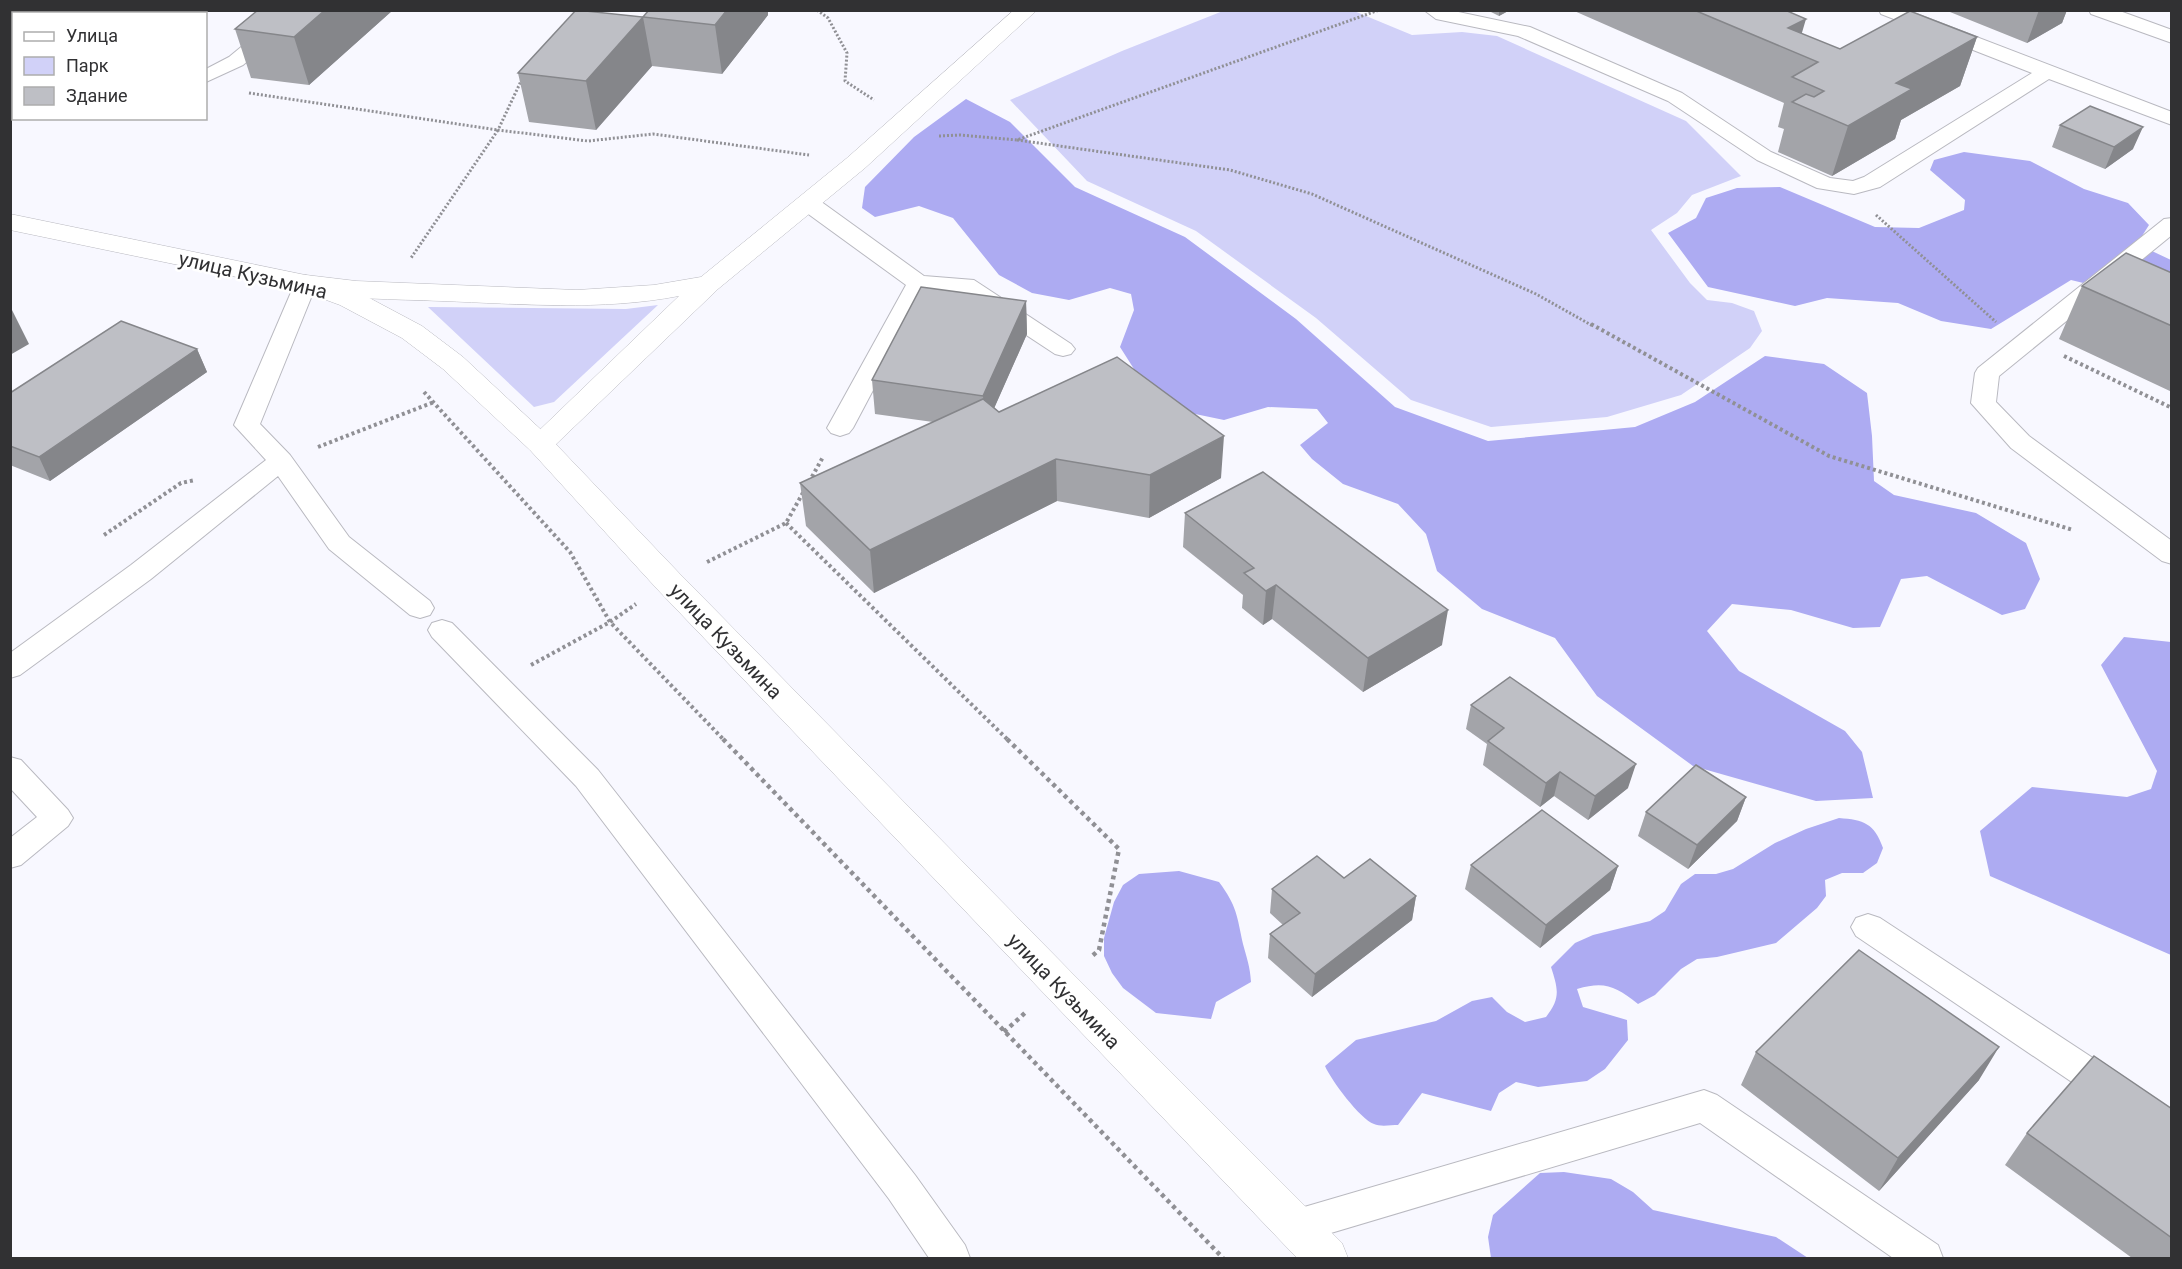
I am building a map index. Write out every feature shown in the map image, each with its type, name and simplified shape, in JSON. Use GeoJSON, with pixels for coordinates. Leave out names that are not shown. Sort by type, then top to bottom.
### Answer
{"type":"FeatureCollection","features":[{"type":"Feature","properties":{"kind":"main road"},"geometry":{"type":"LineString","coordinates":[[540,444],[709,283],[856,163],[1027,10]]}},
{"type":"Feature","properties":{"kind":"main road","name":"улица Кузьмина"},"geometry":{"type":"LineString","coordinates":[[10,222],[306,283],[350,299],[412,332],[453,363],[540,444],[1058,985],[1326,1258]]}},
{"type":"Feature","properties":{"kind":"main road"},"geometry":{"type":"LineString","coordinates":[[306,283],[356,289],[577,298],[654,293],[709,283]]}},
{"type":"Feature","properties":{"kind":"lane"},"geometry":{"type":"LineString","coordinates":[[207,76],[236,61],[298,10]]}},
{"type":"Feature","properties":{"kind":"lane"},"geometry":{"type":"LineString","coordinates":[[1433,10],[1443,15],[1534,35],[1675,97],[1764,156],[1825,183],[1854,188],[1872,182],[2047,72]]}},
{"type":"Feature","properties":{"kind":"lane"},"geometry":{"type":"LineString","coordinates":[[1888,10],[2172,119]]}},
{"type":"Feature","properties":{"kind":"lane"},"geometry":{"type":"LineString","coordinates":[[2098,10],[2172,37]]}},
{"type":"Feature","properties":{"kind":"lane"},"geometry":{"type":"LineString","coordinates":[[808,203],[918,283],[966,285],[1063,349]]}},
{"type":"Feature","properties":{"kind":"lane"},"geometry":{"type":"LineString","coordinates":[[2172,224],[1987,373],[1983,403],[2020,442],[2172,555]]}},
{"type":"Feature","properties":{"kind":"lane"},"geometry":{"type":"LineString","coordinates":[[306,283],[248,425],[281,461],[339,543],[431,619],[587,778],[895,1178],[951,1258]]}},
{"type":"Feature","properties":{"kind":"lane"},"geometry":{"type":"LineString","coordinates":[[840,428],[918,283]]}},
{"type":"Feature","properties":{"kind":"lane"},"geometry":{"type":"LineString","coordinates":[[10,668],[141,572],[281,461]]}},
{"type":"Feature","properties":{"kind":"lane"},"geometry":{"type":"LineString","coordinates":[[10,768],[57,818],[10,856]]}},
{"type":"Feature","properties":{"kind":"lane"},"geometry":{"type":"LineString","coordinates":[[1868,927],[2172,1130]]}},
{"type":"Feature","properties":{"kind":"lane"},"geometry":{"type":"LineString","coordinates":[[1294,1227],[1704,1106],[1924,1258]]}},
{"type":"Feature","properties":{"kind":"path"},"geometry":{"type":"LineString","coordinates":[[817,10],[828,18],[847,53],[845,81],[877,101],[901,124],[909,137],[960,135],[1017,140],[1230,170],[1312,194],[1536,294],[1829,456],[2080,532]]}},
{"type":"Feature","properties":{"kind":"path"},"geometry":{"type":"LineString","coordinates":[[1017,140],[1379,10]]}},
{"type":"Feature","properties":{"kind":"path"},"geometry":{"type":"LineString","coordinates":[[523,78],[498,130],[588,141],[653,134],[856,163]]}},
{"type":"Feature","properties":{"kind":"path"},"geometry":{"type":"LineString","coordinates":[[1839,185],[1892,228],[1999,325],[2172,408]]}},
{"type":"Feature","properties":{"kind":"path"},"geometry":{"type":"LineString","coordinates":[[786,523],[1119,849],[1099,950],[1004,1032]]}},
{"type":"Feature","properties":{"kind":"green space"},"geometry":{"type":"Polygon","coordinates":[[[1223,11],[1354,11],[1412,35],[1462,32],[1497,36],[1686,121],[1741,176],[1692,195],[1677,213],[1651,230],[1690,283],[1707,300],[1732,303],[1754,311],[1762,331],[1750,348],[1681,395],[1607,417],[1491,427],[1411,400],[1316,318],[1196,231],[1087,181],[1010,100],[1122,51],[1223,11]]]}},
{"type":"Feature","properties":{"kind":"green space"},"geometry":{"type":"Polygon","coordinates":[[[658,305],[554,402],[534,407],[428,307],[626,309],[658,305]]]}},
{"type":"Feature","properties":{"kind":"shaded area"},"geometry":{"type":"Polygon","coordinates":[[[966,99],[1010,122],[1075,187],[1185,237],[1296,319],[1395,407],[1488,441],[1635,427],[1695,402],[1765,356],[1824,364],[1867,393],[1874,481],[1894,495],[1976,513],[2026,543],[2040,579],[2025,609],[2002,615],[1927,576],[1901,579],[1880,627],[1853,628],[1791,610],[1732,604],[1707,631],[1739,671],[1845,731],[1862,752],[1873,798],[1816,801],[1693,766],[1597,696],[1555,638],[1482,609],[1437,571],[1426,534],[1398,504],[1343,484],[1312,459],[1300,445],[1328,423],[1317,409],[1268,407],[1224,420],[1176,410],[1141,380],[1120,347],[1134,310],[1131,294],[1110,288],[1069,300],[1032,293],[999,275],[953,218],[919,206],[875,217],[862,208],[865,187],[914,137],[966,99]]]}},
{"type":"Feature","properties":{"kind":"shaded area"},"geometry":{"type":"Polygon","coordinates":[[[1964,152],[2030,161],[2084,189],[2128,203],[2149,225],[2137,244],[2171,260],[2171,312],[2145,298],[2071,280],[1991,329],[1941,321],[1898,303],[1827,298],[1795,306],[1708,287],[1668,233],[1696,218],[1706,198],[1737,188],[1780,187],[1875,227],[1919,228],[1964,210],[1965,200],[1930,170],[1934,160],[1964,152]]]}},
{"type":"Feature","properties":{"kind":"shaded area"},"geometry":{"type":"Polygon","coordinates":[[[2124,637],[2171,642],[2171,955],[1990,876],[1980,831],[2032,787],[2127,797],[2151,789],[2157,771],[2101,665],[2124,637]]]}},
{"type":"Feature","properties":{"kind":"shaded area"},"geometry":{"type":"Polygon","coordinates":[[[1839,818],[1862,822],[1872,828],[1883,848],[1877,863],[1863,873],[1842,873],[1825,880],[1826,896],[1817,908],[1776,943],[1717,957],[1697,959],[1681,969],[1655,995],[1638,1004],[1616,989],[1603,985],[1577,989],[1583,1007],[1627,1020],[1628,1040],[1605,1069],[1587,1081],[1538,1087],[1516,1082],[1499,1093],[1491,1111],[1422,1093],[1398,1125],[1382,1126],[1368,1121],[1361,1115],[1339,1089],[1325,1066],[1356,1040],[1436,1021],[1472,1001],[1492,997],[1507,1012],[1525,1022],[1546,1017],[1554,1004],[1557,993],[1551,967],[1575,943],[1593,935],[1650,921],[1665,911],[1681,884],[1695,874],[1716,874],[1733,869],[1775,843],[1839,818]]]}},
{"type":"Feature","properties":{"kind":"shaded area"},"geometry":{"type":"Polygon","coordinates":[[[1179,871],[1219,882],[1236,912],[1249,967],[1251,982],[1216,1002],[1211,1019],[1156,1013],[1123,988],[1112,973],[1104,956],[1104,938],[1114,902],[1123,885],[1139,874],[1179,871]]]}},
{"type":"Feature","properties":{"kind":"shaded area"},"geometry":{"type":"Polygon","coordinates":[[[1564,1172],[1611,1179],[1633,1192],[1653,1210],[1776,1237],[1808,1258],[1491,1258],[1488,1237],[1493,1215],[1540,1173],[1564,1172]]]}},
{"type":"Feature","properties":{"kind":"building"},"geometry":{"type":"Polygon","coordinates":[[[258,10],[325,10],[294,37],[235,29],[258,10]]]}},
{"type":"Feature","properties":{"kind":"building"},"geometry":{"type":"Polygon","coordinates":[[[576,10],[643,17],[586,81],[518,73],[576,10]]]}},
{"type":"Feature","properties":{"kind":"building"},"geometry":{"type":"Polygon","coordinates":[[[649,10],[727,10],[715,25],[643,17],[649,10]]]}},
{"type":"Feature","properties":{"kind":"building"},"geometry":{"type":"Polygon","coordinates":[[[1694,10],[1785,10],[1806,19],[1788,28],[1840,49],[1910,11],[1977,37],[1896,83],[1912,89],[1848,126],[1792,102],[1806,94],[1814,97],[1824,91],[1792,77],[1818,62],[1694,10]]]}},
{"type":"Feature","properties":{"kind":"building"},"geometry":{"type":"Polygon","coordinates":[[[2090,106],[2143,127],[2114,147],[2060,125],[2090,106]]]}},
{"type":"Feature","properties":{"kind":"building"},"geometry":{"type":"Polygon","coordinates":[[[2126,253],[2172,273],[2172,326],[2082,286],[2126,253]]]}},
{"type":"Feature","properties":{"kind":"building"},"geometry":{"type":"Polygon","coordinates":[[[921,287],[1026,301],[983,396],[872,380],[921,287]]]}},
{"type":"Feature","properties":{"kind":"building"},"geometry":{"type":"Polygon","coordinates":[[[121,321],[197,349],[39,457],[10,446],[10,393],[121,321]]]}},
{"type":"Feature","properties":{"kind":"building"},"geometry":{"type":"Polygon","coordinates":[[[1117,357],[1224,436],[1150,475],[1056,459],[870,550],[800,483],[983,399],[999,412],[1117,357]]]}},
{"type":"Feature","properties":{"kind":"building"},"geometry":{"type":"Polygon","coordinates":[[[1263,472],[1448,610],[1368,658],[1276,585],[1266,591],[1244,573],[1254,568],[1185,513],[1263,472]]]}},
{"type":"Feature","properties":{"kind":"building"},"geometry":{"type":"Polygon","coordinates":[[[1510,677],[1636,764],[1595,796],[1560,772],[1546,783],[1488,741],[1504,728],[1471,705],[1510,677]]]}},
{"type":"Feature","properties":{"kind":"building"},"geometry":{"type":"Polygon","coordinates":[[[1696,765],[1746,797],[1697,845],[1646,812],[1696,765]]]}},
{"type":"Feature","properties":{"kind":"building"},"geometry":{"type":"Polygon","coordinates":[[[1542,810],[1618,866],[1546,925],[1471,865],[1542,810]]]}},
{"type":"Feature","properties":{"kind":"building"},"geometry":{"type":"Polygon","coordinates":[[[1317,856],[1344,878],[1370,859],[1416,896],[1315,974],[1270,934],[1300,913],[1272,889],[1317,856]]]}},
{"type":"Feature","properties":{"kind":"building"},"geometry":{"type":"Polygon","coordinates":[[[1859,950],[1999,1047],[1898,1158],[1756,1052],[1859,950]]]}},
{"type":"Feature","properties":{"kind":"building"},"geometry":{"type":"Polygon","coordinates":[[[2094,1056],[2172,1109],[2172,1238],[2027,1133],[2094,1056]]]}}]}
